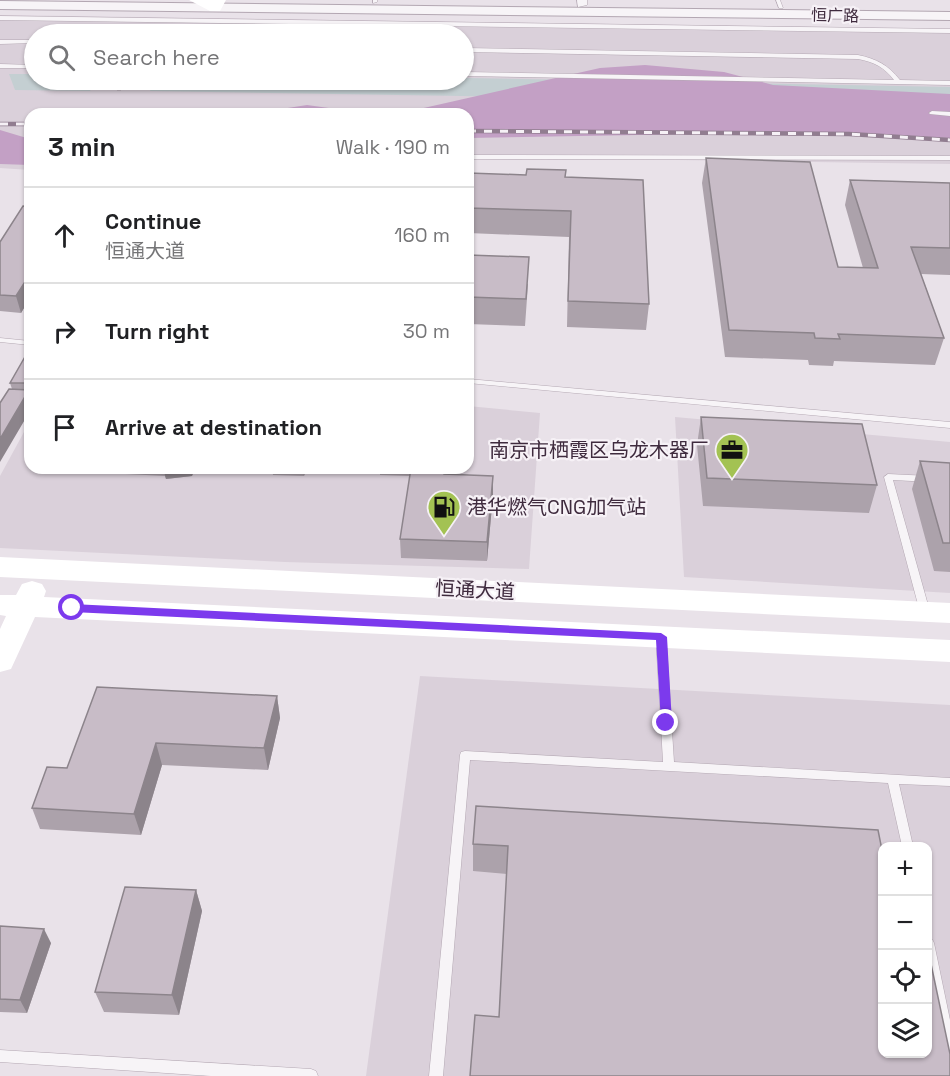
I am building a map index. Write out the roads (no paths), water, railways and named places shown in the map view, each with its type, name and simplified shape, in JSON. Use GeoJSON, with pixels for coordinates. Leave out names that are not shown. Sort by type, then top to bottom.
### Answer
{"type":"FeatureCollection","features":[{"type":"Feature","properties":{"kind":"main road"},"geometry":{"type":"LineString","coordinates":[[196,0],[217,4]]}},
{"type":"Feature","properties":{"kind":"main road","name":"恒通大道"},"geometry":{"type":"LineString","coordinates":[[0,567],[937,613]]}},
{"type":"Feature","properties":{"kind":"main road"},"geometry":{"type":"LineString","coordinates":[[0,662],[13,605],[42,569]]}},
{"type":"Feature","properties":{"kind":"main road","name":"恒通大道"},"geometry":{"type":"LineString","coordinates":[[13,605],[950,651]]}},
{"type":"Feature","properties":{"kind":"street","name":"恒广路"},"geometry":{"type":"LineString","coordinates":[[244,0],[780,4],[950,10]]}},
{"type":"Feature","properties":{"kind":"street","name":"恒广路"},"geometry":{"type":"LineString","coordinates":[[0,5],[217,4],[950,16]]}},
{"type":"Feature","properties":{"kind":"lane"},"geometry":{"type":"LineString","coordinates":[[0,18],[438,24]]}},
{"type":"Feature","properties":{"kind":"lane"},"geometry":{"type":"LineString","coordinates":[[474,24],[950,31]]}},
{"type":"Feature","properties":{"kind":"lane"},"geometry":{"type":"LineString","coordinates":[[0,42],[24,42]]}},
{"type":"Feature","properties":{"kind":"lane"},"geometry":{"type":"LineString","coordinates":[[474,50],[858,57],[879,61],[888,66],[898,82]]}},
{"type":"Feature","properties":{"kind":"lane"},"geometry":{"type":"LineString","coordinates":[[0,66],[24,67]]}},
{"type":"Feature","properties":{"kind":"lane"},"geometry":{"type":"LineString","coordinates":[[474,74],[950,83]]}},
{"type":"Feature","properties":{"kind":"lane"},"geometry":{"type":"LineString","coordinates":[[933,113],[950,114]]}},
{"type":"Feature","properties":{"kind":"lane"},"geometry":{"type":"LineString","coordinates":[[474,157],[950,158]]}},
{"type":"Feature","properties":{"kind":"lane"},"geometry":{"type":"LineString","coordinates":[[0,340],[24,342]]}},
{"type":"Feature","properties":{"kind":"lane"},"geometry":{"type":"LineString","coordinates":[[474,382],[950,425]]}},
{"type":"Feature","properties":{"kind":"lane"},"geometry":{"type":"LineString","coordinates":[[937,613],[888,477],[950,480]]}},
{"type":"Feature","properties":{"kind":"lane"},"geometry":{"type":"LineString","coordinates":[[661,637],[669,766]]}},
{"type":"Feature","properties":{"kind":"lane"},"geometry":{"type":"LineString","coordinates":[[435,1076],[465,755],[950,782]]}},
{"type":"Feature","properties":{"kind":"lane"},"geometry":{"type":"LineString","coordinates":[[893,779],[906,842]]}},
{"type":"Feature","properties":{"kind":"lane"},"geometry":{"type":"LineString","coordinates":[[928,950],[950,1051]]}},
{"type":"Feature","properties":{"kind":"lane"},"geometry":{"type":"LineString","coordinates":[[0,1056],[311,1076]]}},
{"type":"Feature","properties":{"kind":"railway"},"geometry":{"type":"LineString","coordinates":[[0,124],[24,124]]}},
{"type":"Feature","properties":{"kind":"railway"},"geometry":{"type":"LineString","coordinates":[[474,131],[849,134],[950,140]]}},
{"type":"Feature","properties":{"kind":"place","name":"南京市栖霞区乌龙木器厂"},"geometry":{"type":"Point","coordinates":[732,479]}},
{"type":"Feature","properties":{"kind":"place","name":"港华燃气CNG加气站"},"geometry":{"type":"Point","coordinates":[444,536]}}]}
